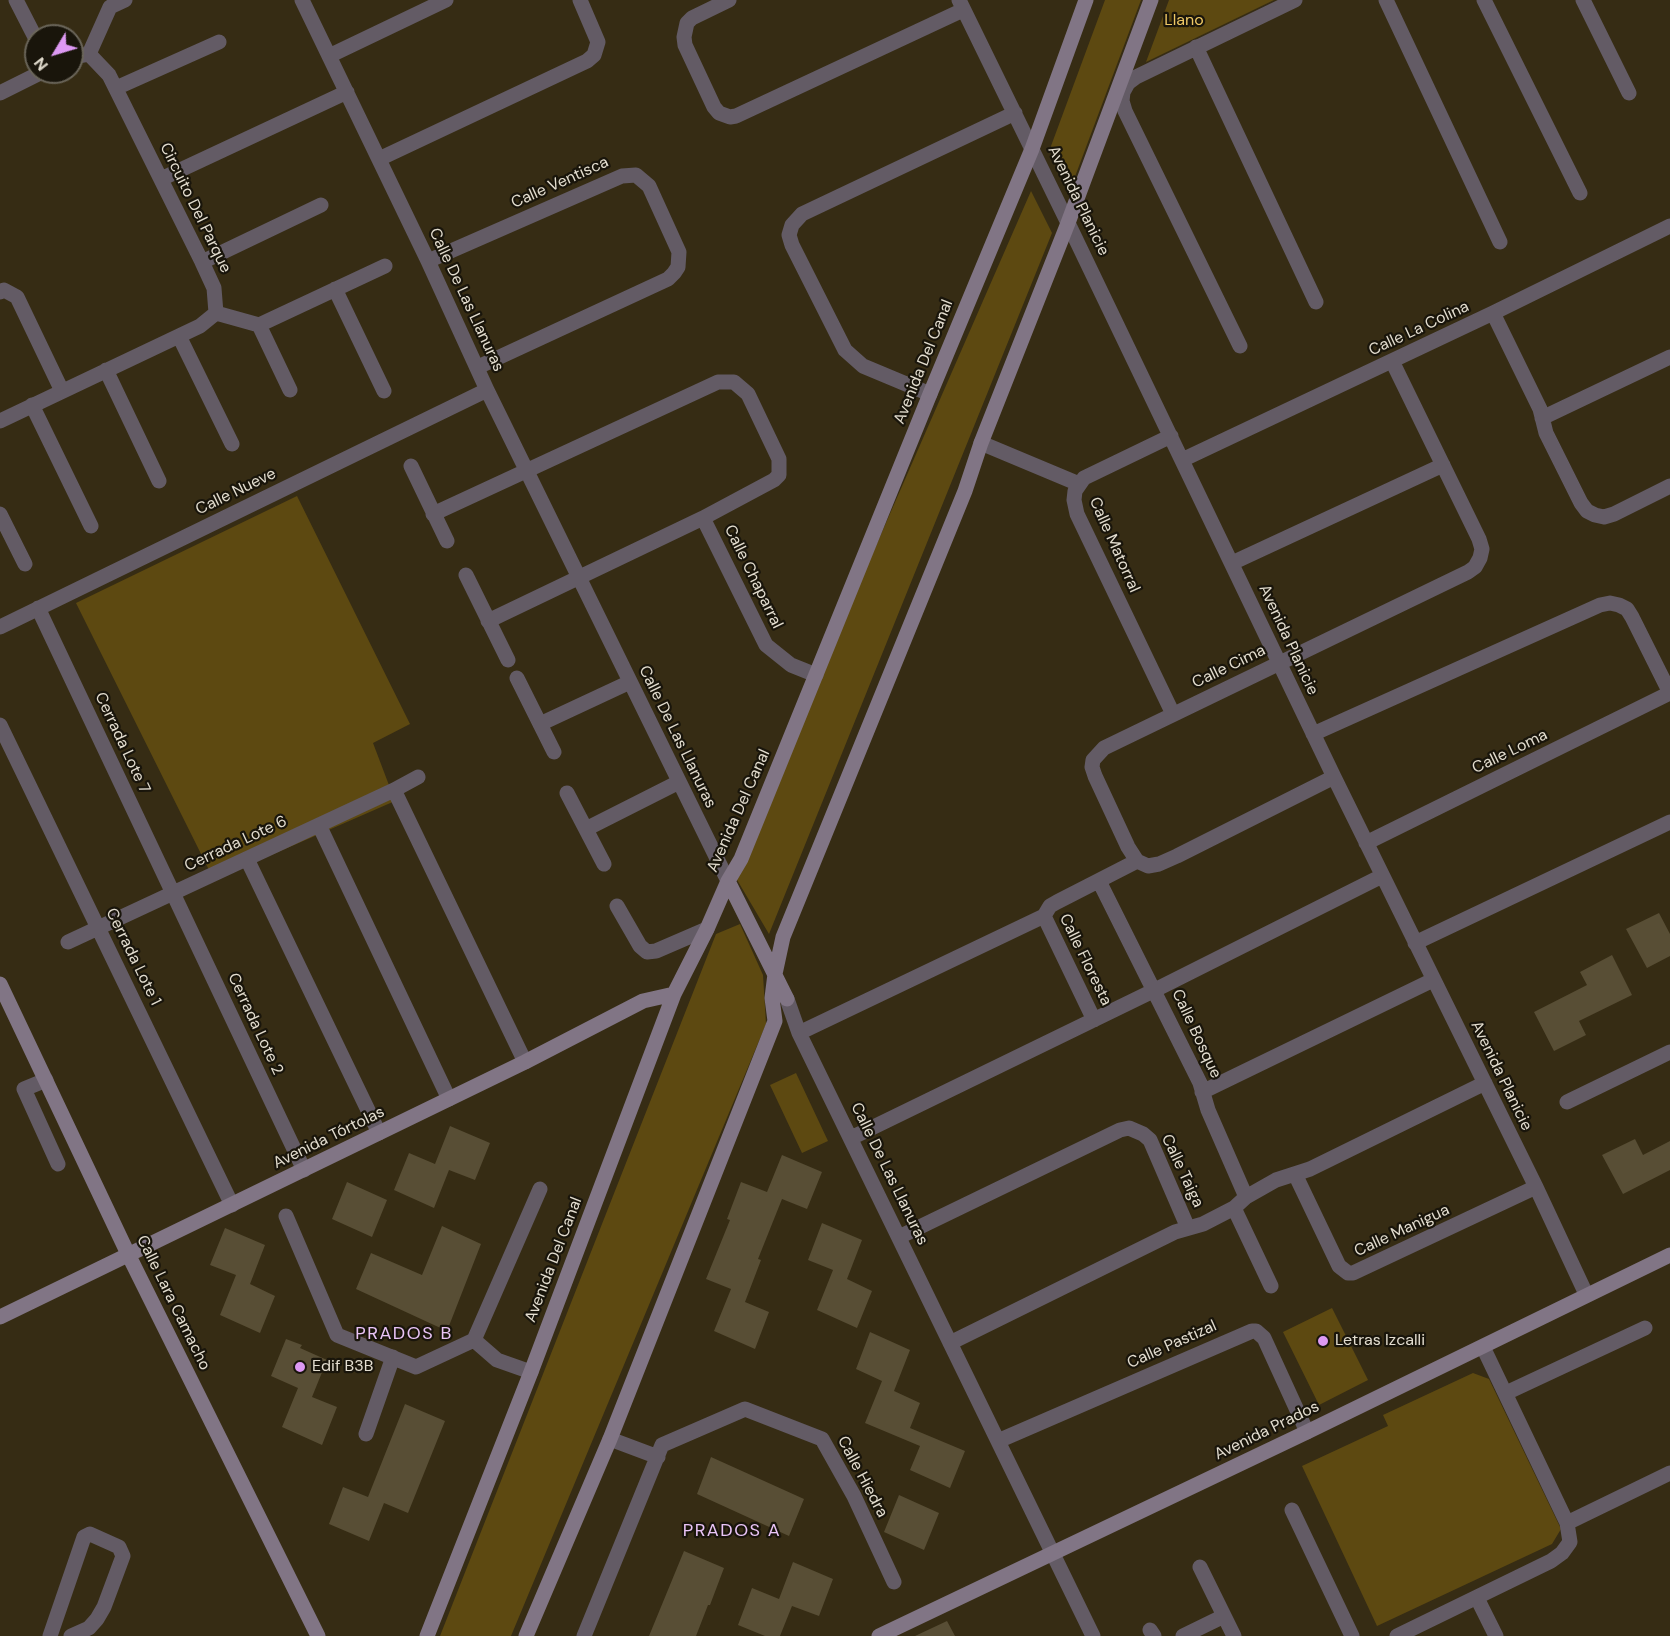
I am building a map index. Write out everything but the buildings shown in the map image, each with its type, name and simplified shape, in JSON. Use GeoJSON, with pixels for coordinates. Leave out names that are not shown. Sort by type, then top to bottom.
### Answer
{"type":"FeatureCollection","features":[{"type":"Feature","properties":{"kind":"main road","name":"Avenida Del Canal"},"geometry":{"type":"LineString","coordinates":[[427,1636],[531,1372],[674,994],[728,881],[741,859],[1032,149],[1086,0]]}},
{"type":"Feature","properties":{"kind":"main road"},"geometry":{"type":"LineString","coordinates":[[526,1636],[610,1439],[775,1021],[772,998],[783,937],[946,537],[1068,223],[1151,0]]}},
{"type":"Feature","properties":{"kind":"main road","name":"Calle De Las Llanuras"},"geometry":{"type":"LineString","coordinates":[[728,881],[787,999]]}},
{"type":"Feature","properties":{"kind":"main road","name":"Calle Lara Camacho"},"geometry":{"type":"LineString","coordinates":[[0,984],[129,1256],[318,1636]]}},
{"type":"Feature","properties":{"kind":"main road","name":"Avenida Tórtolas"},"geometry":{"type":"LineString","coordinates":[[2,1312],[129,1256],[525,1062],[643,1001],[674,994]]}},
{"type":"Feature","properties":{"kind":"main road","name":"Avenida Prados"},"geometry":{"type":"LineString","coordinates":[[879,1636],[1307,1432],[1670,1255]]}},
{"type":"Feature","properties":{"kind":"street"},"geometry":{"type":"LineString","coordinates":[[16,0],[28,24]]}},
{"type":"Feature","properties":{"kind":"street"},"geometry":{"type":"LineString","coordinates":[[84,55],[89,54],[108,4],[125,0]]}},
{"type":"Feature","properties":{"kind":"street","name":"Calle De Las Llanuras"},"geometry":{"type":"LineString","coordinates":[[302,0],[428,261],[487,390],[528,469],[728,881]]}},
{"type":"Feature","properties":{"kind":"street"},"geometry":{"type":"LineString","coordinates":[[329,56],[446,0]]}},
{"type":"Feature","properties":{"kind":"street"},"geometry":{"type":"LineString","coordinates":[[379,159],[587,61],[594,55],[598,42],[580,0]]}},
{"type":"Feature","properties":{"kind":"street"},"geometry":{"type":"LineString","coordinates":[[729,0],[692,18],[684,29],[686,45],[714,107],[725,116],[736,116],[961,5]]}},
{"type":"Feature","properties":{"kind":"street"},"geometry":{"type":"LineString","coordinates":[[1240,346],[1122,101],[1128,83],[1136,77],[1295,0]]}},
{"type":"Feature","properties":{"kind":"street"},"geometry":{"type":"LineString","coordinates":[[1386,0],[1500,242]]}},
{"type":"Feature","properties":{"kind":"street"},"geometry":{"type":"LineString","coordinates":[[1484,0],[1580,193]]}},
{"type":"Feature","properties":{"kind":"street"},"geometry":{"type":"LineString","coordinates":[[1583,0],[1629,93]]}},
{"type":"Feature","properties":{"kind":"street","name":"Avenida Planicie"},"geometry":{"type":"LineString","coordinates":[[961,5],[1586,1294]]}},
{"type":"Feature","properties":{"kind":"street"},"geometry":{"type":"LineString","coordinates":[[116,88],[219,42]]}},
{"type":"Feature","properties":{"kind":"street"},"geometry":{"type":"LineString","coordinates":[[1196,47],[1316,302]]}},
{"type":"Feature","properties":{"kind":"street","name":"Circuito Del Parque"},"geometry":{"type":"LineString","coordinates":[[89,54],[109,75],[202,262],[214,288],[216,313]]}},
{"type":"Feature","properties":{"kind":"street"},"geometry":{"type":"LineString","coordinates":[[0,93],[24,81]]}},
{"type":"Feature","properties":{"kind":"street"},"geometry":{"type":"LineString","coordinates":[[161,179],[347,92]]}},
{"type":"Feature","properties":{"kind":"street"},"geometry":{"type":"LineString","coordinates":[[930,394],[863,366],[845,350],[792,245],[789,235],[792,225],[802,214],[1015,113]]}},
{"type":"Feature","properties":{"kind":"street","name":"Calle Ventisca"},"geometry":{"type":"LineString","coordinates":[[428,261],[622,176],[636,175],[649,186],[679,252],[678,267],[674,273],[668,279],[478,367]]}},
{"type":"Feature","properties":{"kind":"street"},"geometry":{"type":"LineString","coordinates":[[202,262],[321,205]]}},
{"type":"Feature","properties":{"kind":"street","name":"Calle La Colina"},"geometry":{"type":"LineString","coordinates":[[1182,460],[1392,362],[1670,226]]}},
{"type":"Feature","properties":{"kind":"street"},"geometry":{"type":"LineString","coordinates":[[0,421],[200,326],[216,313],[258,325],[385,266]]}},
{"type":"Feature","properties":{"kind":"street"},"geometry":{"type":"LineString","coordinates":[[335,289],[384,392]]}},
{"type":"Feature","properties":{"kind":"street"},"geometry":{"type":"LineString","coordinates":[[2,291],[17,297],[62,391]]}},
{"type":"Feature","properties":{"kind":"street"},"geometry":{"type":"LineString","coordinates":[[1493,313],[1540,409],[1546,433],[1587,511],[1604,517],[1614,514],[1670,486]]}},
{"type":"Feature","properties":{"kind":"street"},"geometry":{"type":"LineString","coordinates":[[258,325],[290,390]]}},
{"type":"Feature","properties":{"kind":"street"},"geometry":{"type":"LineString","coordinates":[[179,336],[232,444]]}},
{"type":"Feature","properties":{"kind":"street"},"geometry":{"type":"LineString","coordinates":[[1542,418],[1670,357]]}},
{"type":"Feature","properties":{"kind":"street"},"geometry":{"type":"LineString","coordinates":[[1232,563],[1443,465],[1392,362]]}},
{"type":"Feature","properties":{"kind":"street"},"geometry":{"type":"LineString","coordinates":[[106,370],[159,482]]}},
{"type":"Feature","properties":{"kind":"street","name":"Calle Chaparral"},"geometry":{"type":"LineString","coordinates":[[528,469],[718,382],[734,382],[748,394],[779,459],[779,475],[768,485],[703,518],[766,645],[791,664],[816,675]]}},
{"type":"Feature","properties":{"kind":"street","name":"Calle Nueve"},"geometry":{"type":"LineString","coordinates":[[0,627],[487,390]]}},
{"type":"Feature","properties":{"kind":"street"},"geometry":{"type":"LineString","coordinates":[[32,405],[91,526]]}},
{"type":"Feature","properties":{"kind":"street","name":"Calle Matorral"},"geometry":{"type":"LineString","coordinates":[[1171,436],[1091,474],[1079,484],[1074,500],[1077,514],[1173,714]]}},
{"type":"Feature","properties":{"kind":"street"},"geometry":{"type":"LineString","coordinates":[[981,443],[1079,484]]}},
{"type":"Feature","properties":{"kind":"street"},"geometry":{"type":"LineString","coordinates":[[411,465],[447,541]]}},
{"type":"Feature","properties":{"kind":"street","name":"Calle Cima"},"geometry":{"type":"LineString","coordinates":[[1137,861],[1128,847],[1095,776],[1092,767],[1094,760],[1104,748],[1475,567],[1482,549],[1479,539],[1443,465]]}},
{"type":"Feature","properties":{"kind":"street"},"geometry":{"type":"LineString","coordinates":[[433,514],[528,469]]}},
{"type":"Feature","properties":{"kind":"street"},"geometry":{"type":"LineString","coordinates":[[0,514],[25,564]]}},
{"type":"Feature","properties":{"kind":"street"},"geometry":{"type":"LineString","coordinates":[[488,621],[703,518]]}},
{"type":"Feature","properties":{"kind":"street"},"geometry":{"type":"LineString","coordinates":[[466,575],[508,660]]}},
{"type":"Feature","properties":{"kind":"street"},"geometry":{"type":"LineString","coordinates":[[1313,735],[1600,605],[1610,603],[1627,609],[1632,616],[1670,693]]}},
{"type":"Feature","properties":{"kind":"street","name":"Cerrada Lote 7"},"geometry":{"type":"LineString","coordinates":[[38,608],[173,894]]}},
{"type":"Feature","properties":{"kind":"street"},"geometry":{"type":"LineString","coordinates":[[517,678],[554,752]]}},
{"type":"Feature","properties":{"kind":"street"},"geometry":{"type":"LineString","coordinates":[[540,724],[630,682]]}},
{"type":"Feature","properties":{"kind":"street","name":"Calle Loma"},"geometry":{"type":"LineString","coordinates":[[1366,843],[1670,693]]}},
{"type":"Feature","properties":{"kind":"street","name":"Cerrada Lote 1"},"geometry":{"type":"LineString","coordinates":[[0,725],[232,1205]]}},
{"type":"Feature","properties":{"kind":"street","name":"Cerrada Lote 6"},"geometry":{"type":"LineString","coordinates":[[68,942],[418,777]]}},
{"type":"Feature","properties":{"kind":"street"},"geometry":{"type":"LineString","coordinates":[[1044,916],[1050,906],[1137,861],[1149,866],[1159,864],[1334,777]]}},
{"type":"Feature","properties":{"kind":"street"},"geometry":{"type":"LineString","coordinates":[[586,829],[679,782]]}},
{"type":"Feature","properties":{"kind":"street"},"geometry":{"type":"LineString","coordinates":[[394,790],[525,1062]]}},
{"type":"Feature","properties":{"kind":"street"},"geometry":{"type":"LineString","coordinates":[[567,793],[604,864]]}},
{"type":"Feature","properties":{"kind":"street"},"geometry":{"type":"LineString","coordinates":[[1415,943],[1670,822]]}},
{"type":"Feature","properties":{"kind":"street"},"geometry":{"type":"LineString","coordinates":[[319,825],[449,1099]]}},
{"type":"Feature","properties":{"kind":"street"},"geometry":{"type":"LineString","coordinates":[[247,859],[379,1133]]}},
{"type":"Feature","properties":{"kind":"street","name":"Calle Bosque"},"geometry":{"type":"LineString","coordinates":[[1382,876],[1155,990],[1200,1083],[1202,1092],[1433,980]]}},
{"type":"Feature","properties":{"kind":"street"},"geometry":{"type":"LineString","coordinates":[[1094,1020],[1155,990],[1099,881]]}},
{"type":"Feature","properties":{"kind":"street","name":"Cerrada Lote 2"},"geometry":{"type":"LineString","coordinates":[[173,894],[304,1170]]}},
{"type":"Feature","properties":{"kind":"street"},"geometry":{"type":"LineString","coordinates":[[617,906],[640,946],[647,952],[656,951],[707,929]]}},
{"type":"Feature","properties":{"kind":"street","name":"Calle Floresta"},"geometry":{"type":"LineString","coordinates":[[799,1033],[1044,916],[1094,1020],[851,1138]]}},
{"type":"Feature","properties":{"kind":"street","name":"Calle De Las Llanuras"},"geometry":{"type":"LineString","coordinates":[[787,999],[799,1033],[1093,1636]]}},
{"type":"Feature","properties":{"kind":"street"},"geometry":{"type":"LineString","coordinates":[[1567,1102],[1670,1052]]}},
{"type":"Feature","properties":{"kind":"street"},"geometry":{"type":"LineString","coordinates":[[46,1080],[24,1089],[58,1164]]}},
{"type":"Feature","properties":{"kind":"street"},"geometry":{"type":"LineString","coordinates":[[1188,1228],[1203,1224],[1234,1208],[1253,1191],[1276,1180],[1310,1169],[1485,1083]]}},
{"type":"Feature","properties":{"kind":"street"},"geometry":{"type":"LineString","coordinates":[[1202,1092],[1246,1197]]}},
{"type":"Feature","properties":{"kind":"street","name":"Calle Taiga"},"geometry":{"type":"LineString","coordinates":[[899,1237],[1120,1130],[1129,1128],[1150,1140],[1188,1228],[1175,1232],[950,1343]]}},
{"type":"Feature","properties":{"kind":"street","name":"Calle Manigua"},"geometry":{"type":"LineString","coordinates":[[1295,1174],[1339,1266],[1353,1274],[1536,1187]]}},
{"type":"Feature","properties":{"kind":"street"},"geometry":{"type":"LineString","coordinates":[[286,1216],[337,1335],[416,1367],[474,1340],[540,1189]]}},
{"type":"Feature","properties":{"kind":"street"},"geometry":{"type":"LineString","coordinates":[[1234,1208],[1270,1286]]}},
{"type":"Feature","properties":{"kind":"street"},"geometry":{"type":"LineString","coordinates":[[1506,1393],[1645,1328]]}},
{"type":"Feature","properties":{"kind":"street","name":"Calle Pastizal"},"geometry":{"type":"LineString","coordinates":[[998,1441],[1252,1330],[1263,1338],[1307,1432]]}},
{"type":"Feature","properties":{"kind":"street"},"geometry":{"type":"LineString","coordinates":[[474,1340],[498,1360],[531,1372]]}},
{"type":"Feature","properties":{"kind":"street"},"geometry":{"type":"LineString","coordinates":[[1397,1636],[1551,1561],[1562,1553],[1570,1542],[1567,1523],[1483,1347]]}},
{"type":"Feature","properties":{"kind":"street"},"geometry":{"type":"LineString","coordinates":[[366,1434],[393,1358]]}},
{"type":"Feature","properties":{"kind":"street","name":"Calle Hiedra"},"geometry":{"type":"LineString","coordinates":[[658,1457],[662,1445],[745,1409],[822,1439],[854,1496],[894,1582]]}},
{"type":"Feature","properties":{"kind":"street"},"geometry":{"type":"LineString","coordinates":[[584,1636],[658,1457],[610,1439]]}},
{"type":"Feature","properties":{"kind":"street"},"geometry":{"type":"LineString","coordinates":[[1567,1523],[1670,1473]]}},
{"type":"Feature","properties":{"kind":"street"},"geometry":{"type":"LineString","coordinates":[[1292,1510],[1352,1636]]}},
{"type":"Feature","properties":{"kind":"street"},"geometry":{"type":"LineString","coordinates":[[50,1636],[84,1537],[90,1534],[119,1546],[123,1556],[98,1619],[88,1628],[71,1636]]}},
{"type":"Feature","properties":{"kind":"street"},"geometry":{"type":"LineString","coordinates":[[1200,1567],[1234,1636]]}},
{"type":"Feature","properties":{"kind":"street"},"geometry":{"type":"LineString","coordinates":[[1477,1598],[1496,1636]]}},
{"type":"Feature","properties":{"kind":"street"},"geometry":{"type":"LineString","coordinates":[[1182,1636],[1224,1616]]}},
{"type":"Feature","properties":{"kind":"green space"},"geometry":{"type":"Polygon","coordinates":[[[1105,0],[1141,0],[1070,190],[1051,146],[1105,0]]]}},
{"type":"Feature","properties":{"kind":"green space","name":"Llano"},"geometry":{"type":"Polygon","coordinates":[[[1169,0],[1274,0],[1146,62],[1169,0]]]}},
{"type":"Feature","properties":{"kind":"green space"},"geometry":{"type":"Polygon","coordinates":[[[1031,191],[1052,233],[769,934],[733,873],[1031,191]]]}},
{"type":"Feature","properties":{"kind":"green space"},"geometry":{"type":"Polygon","coordinates":[[[297,496],[410,724],[373,743],[395,801],[214,880],[76,603],[297,496]]]}},
{"type":"Feature","properties":{"kind":"green space"},"geometry":{"type":"Polygon","coordinates":[[[740,924],[763,975],[766,1024],[511,1636],[440,1636],[716,934],[740,924]]]}},
{"type":"Feature","properties":{"kind":"green space"},"geometry":{"type":"Polygon","coordinates":[[[796,1073],[828,1141],[802,1153],[770,1085],[796,1073]]]}},
{"type":"Feature","properties":{"kind":"green space"},"geometry":{"type":"Polygon","coordinates":[[[1332,1308],[1368,1380],[1319,1405],[1283,1332],[1332,1308]]]}},
{"type":"Feature","properties":{"kind":"green space"},"geometry":{"type":"Polygon","coordinates":[[[1473,1373],[1489,1379],[1561,1529],[1552,1544],[1377,1626],[1302,1466],[1388,1426],[1383,1415],[1473,1373]]]}},
{"type":"Feature","properties":{"kind":"place","name":"Letras Izcalli"},"geometry":{"type":"Point","coordinates":[1323,1341]}},
{"type":"Feature","properties":{"kind":"place","name":"Edif B3B"},"geometry":{"type":"Point","coordinates":[300,1367]}},
{"type":"Feature","properties":{"kind":"district","name":"PRADOS B"},"geometry":{"type":"Point","coordinates":[404,1334]}},
{"type":"Feature","properties":{"kind":"district","name":"PRADOS A"},"geometry":{"type":"Point","coordinates":[732,1531]}}]}
